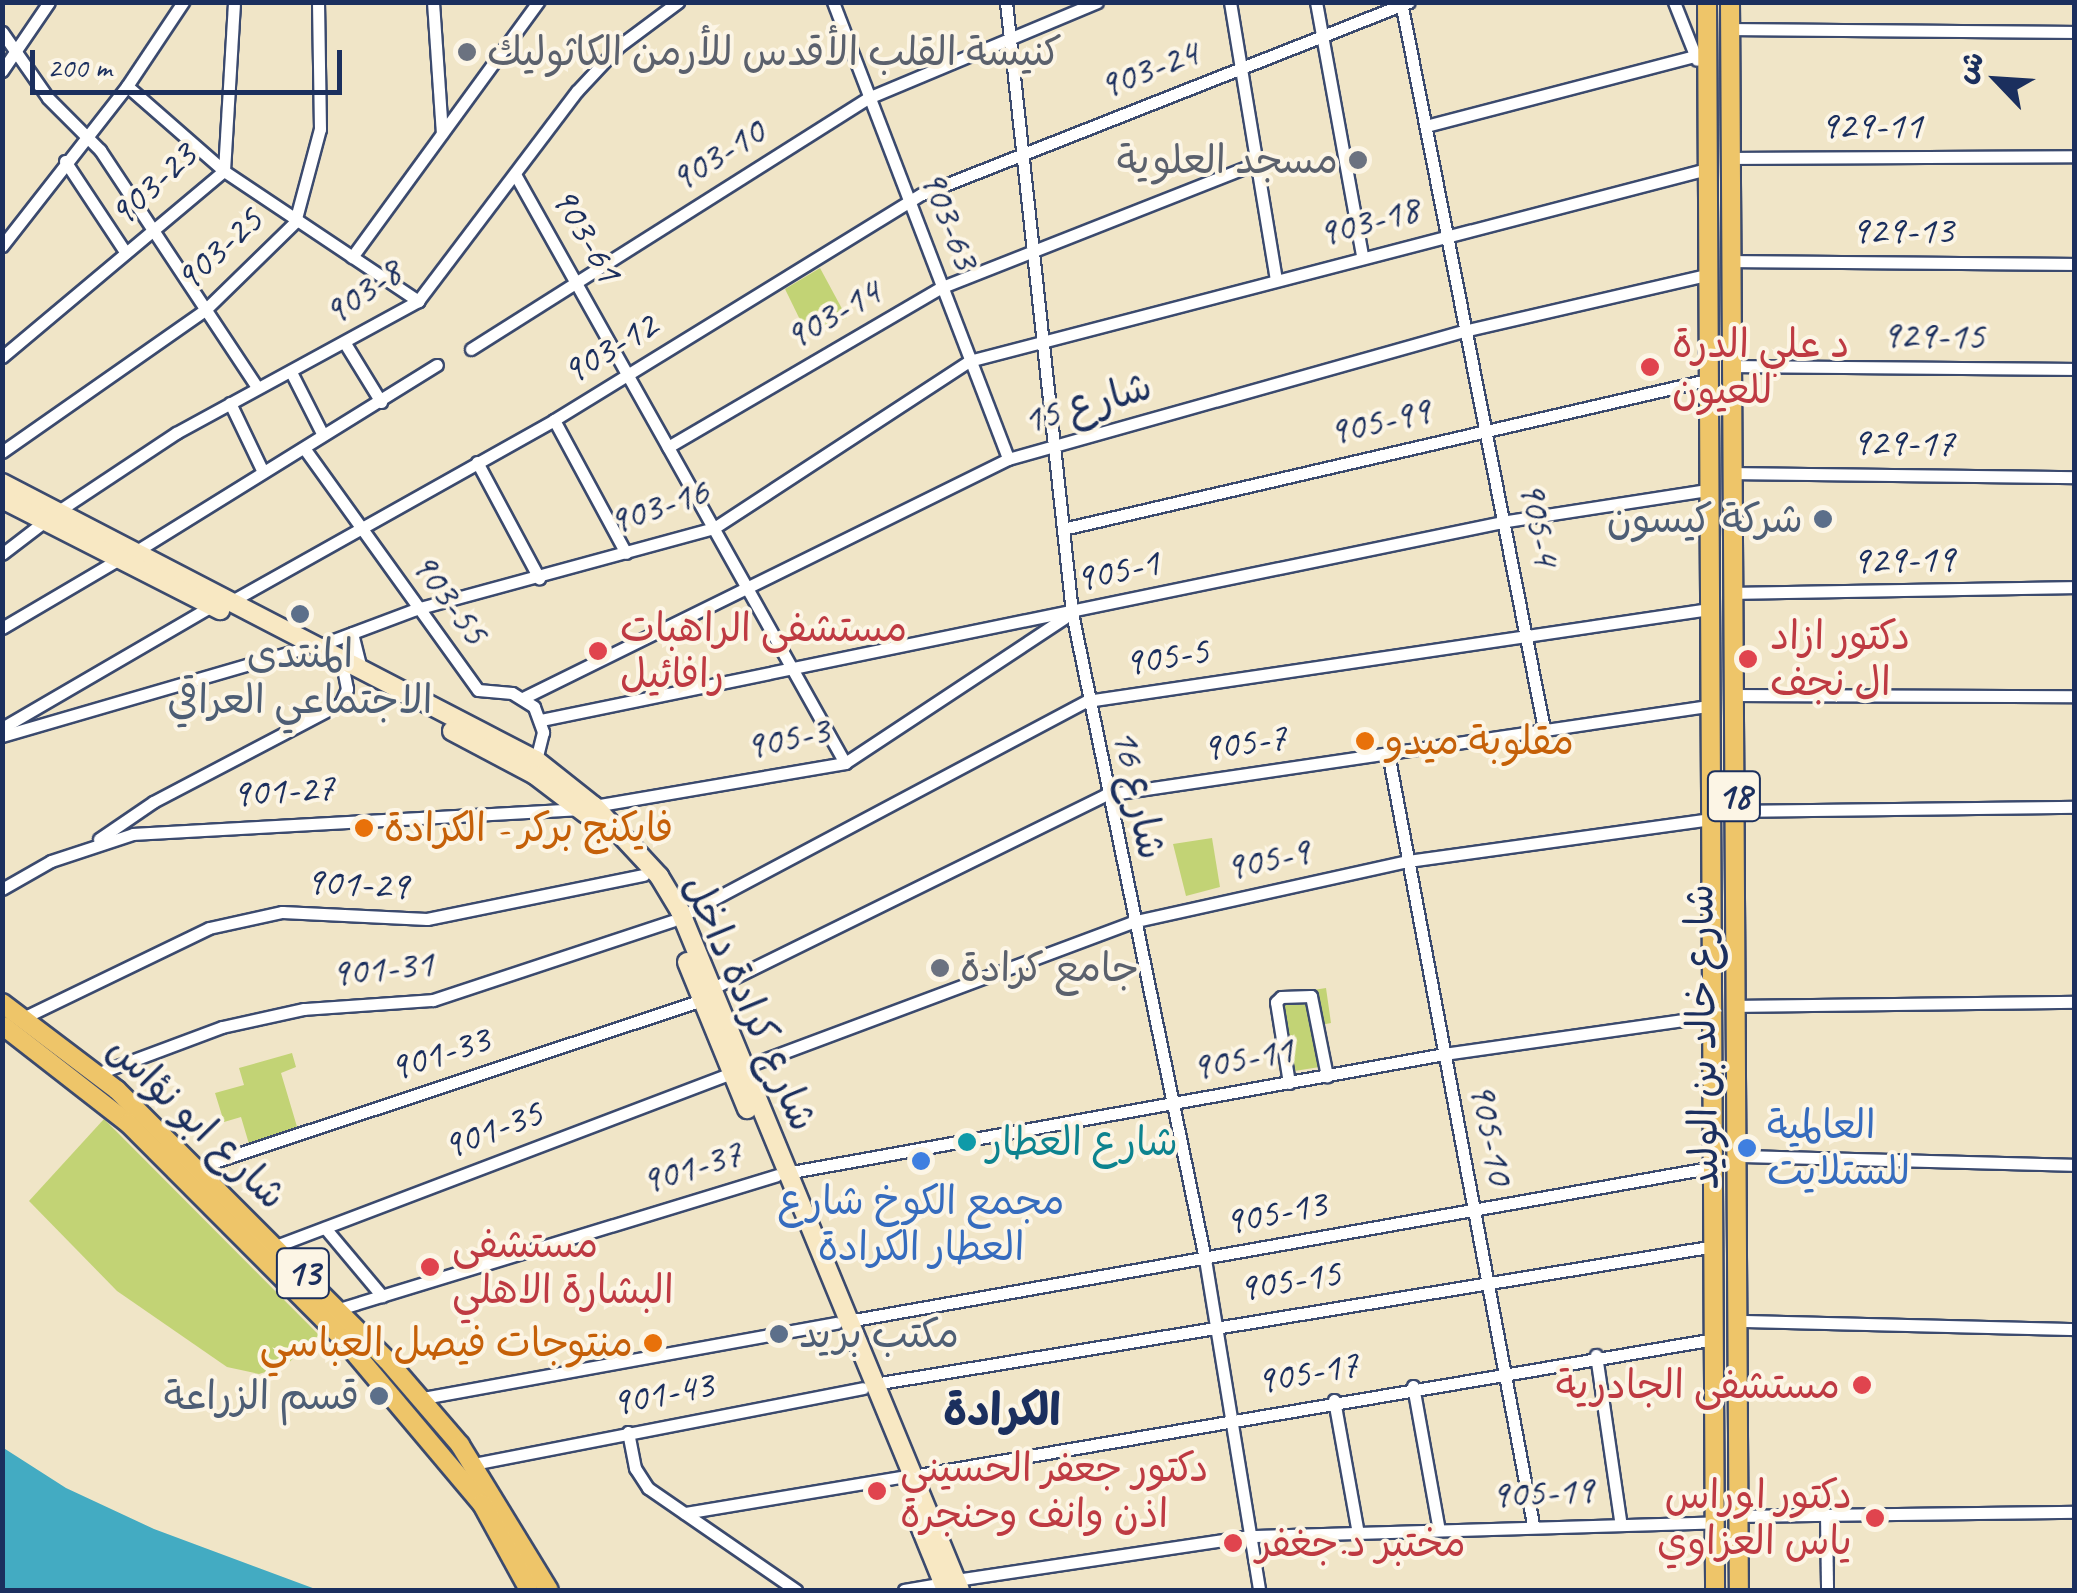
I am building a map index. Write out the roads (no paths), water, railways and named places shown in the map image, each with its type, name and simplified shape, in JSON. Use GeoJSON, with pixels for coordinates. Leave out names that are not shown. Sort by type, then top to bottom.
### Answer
{"type":"FeatureCollection","features":[{"type":"Feature","properties":{"kind":"main road","name":"شارع خالد بن الوليد"},"geometry":{"type":"LineString","coordinates":[[1707,2],[1715,1590]]}},
{"type":"Feature","properties":{"kind":"main road","name":"شارع خالد بن الوليد"},"geometry":{"type":"LineString","coordinates":[[1730,2],[1728,261],[1740,1320],[1739,1590]]}},
{"type":"Feature","properties":{"kind":"main road","name":"شارع كرادة داخل"},"geometry":{"type":"LineString","coordinates":[[2,484],[51,517],[536,760],[659,876],[952,1586]]}},
{"type":"Feature","properties":{"kind":"main road","name":"شارع كرادة داخل"},"geometry":{"type":"LineString","coordinates":[[2,499],[51,517]]}},
{"type":"Feature","properties":{"kind":"main road","name":"شارع كرادة داخل"},"geometry":{"type":"LineString","coordinates":[[307,648],[344,673],[587,807],[677,919]]}},
{"type":"Feature","properties":{"kind":"main road","name":"شارع ابو نؤاس"},"geometry":{"type":"LineString","coordinates":[[2,1003],[98,1073],[340,1309],[422,1398],[473,1464],[482,1492],[529,1590]]}},
{"type":"Feature","properties":{"kind":"main road","name":"شارع ابو نؤاس"},"geometry":{"type":"LineString","coordinates":[[2,1024],[96,1094],[241,1232],[482,1492],[549,1590]]}},
{"type":"Feature","properties":{"kind":"street"},"geometry":{"type":"LineString","coordinates":[[2,71],[8,48],[49,2]]}},
{"type":"Feature","properties":{"kind":"street"},"geometry":{"type":"LineString","coordinates":[[2,246],[127,86],[182,2]]}},
{"type":"Feature","properties":{"kind":"street","name":"903-23"},"geometry":{"type":"LineString","coordinates":[[2,358],[224,172],[234,2]]}},
{"type":"Feature","properties":{"kind":"street","name":"903-25"},"geometry":{"type":"LineString","coordinates":[[2,452],[206,308],[295,222],[320,129],[318,2]]}},
{"type":"Feature","properties":{"kind":"street"},"geometry":{"type":"LineString","coordinates":[[433,2],[442,133]]}},
{"type":"Feature","properties":{"kind":"street"},"geometry":{"type":"LineString","coordinates":[[352,257],[538,2]]}},
{"type":"Feature","properties":{"kind":"street","name":"903-8"},"geometry":{"type":"LineString","coordinates":[[2,554],[51,517],[257,387],[292,374],[418,301],[577,91],[661,7],[678,2]]}},
{"type":"Feature","properties":{"kind":"street","name":"903-63"},"geometry":{"type":"LineString","coordinates":[[833,2],[1008,460]]}},
{"type":"Feature","properties":{"kind":"street","name":"شارع 16"},"geometry":{"type":"LineString","coordinates":[[1006,2],[1047,340],[1072,613],[1086,701],[1205,1258],[1259,1590]]}},
{"type":"Feature","properties":{"kind":"street","name":"903-10"},"geometry":{"type":"LineString","coordinates":[[471,348],[868,98],[1097,2]]}},
{"type":"Feature","properties":{"kind":"street"},"geometry":{"type":"LineString","coordinates":[[1230,2],[1276,279]]}},
{"type":"Feature","properties":{"kind":"street"},"geometry":{"type":"LineString","coordinates":[[1316,2],[1362,256]]}},
{"type":"Feature","properties":{"kind":"street"},"geometry":{"type":"LineString","coordinates":[[1674,2],[1709,81]]}},
{"type":"Feature","properties":{"kind":"street","name":"903-24"},"geometry":{"type":"LineString","coordinates":[[1023,152],[1404,4]]}},
{"type":"Feature","properties":{"kind":"street","name":"905-4"},"geometry":{"type":"LineString","coordinates":[[1404,4],[1544,729]]}},
{"type":"Feature","properties":{"kind":"street"},"geometry":{"type":"LineString","coordinates":[[1730,29],[2074,32]]}},
{"type":"Feature","properties":{"kind":"street"},"geometry":{"type":"LineString","coordinates":[[2,32],[8,48],[84,138],[100,150],[257,387]]}},
{"type":"Feature","properties":{"kind":"street"},"geometry":{"type":"LineString","coordinates":[[1426,126],[1695,56]]}},
{"type":"Feature","properties":{"kind":"street"},"geometry":{"type":"LineString","coordinates":[[127,86],[224,172],[418,301]]}},
{"type":"Feature","properties":{"kind":"street","name":"903-12"},"geometry":{"type":"LineString","coordinates":[[2,728],[554,420],[910,202],[1023,152]]}},
{"type":"Feature","properties":{"kind":"street","name":"929-11"},"geometry":{"type":"LineString","coordinates":[[1728,158],[2074,156]]}},
{"type":"Feature","properties":{"kind":"street"},"geometry":{"type":"LineString","coordinates":[[65,161],[126,253]]}},
{"type":"Feature","properties":{"kind":"street","name":"903-14"},"geometry":{"type":"LineString","coordinates":[[668,447],[942,288],[1256,163]]}},
{"type":"Feature","properties":{"kind":"street","name":"903-18"},"geometry":{"type":"LineString","coordinates":[[1047,340],[1448,233],[1707,169]]}},
{"type":"Feature","properties":{"kind":"street","name":"903-61"},"geometry":{"type":"LineString","coordinates":[[516,176],[845,763]]}},
{"type":"Feature","properties":{"kind":"street","name":"929-13"},"geometry":{"type":"LineString","coordinates":[[1728,261],[2074,264]]}},
{"type":"Feature","properties":{"kind":"street","name":"شارع 15"},"geometry":{"type":"LineString","coordinates":[[523,698],[1008,460],[1468,330],[1707,275]]}},
{"type":"Feature","properties":{"kind":"street","name":"903-16"},"geometry":{"type":"LineString","coordinates":[[2,736],[307,648],[416,609],[714,528],[969,361],[1047,340]]}},
{"type":"Feature","properties":{"kind":"street"},"geometry":{"type":"LineString","coordinates":[[346,345],[381,402]]}},
{"type":"Feature","properties":{"kind":"street"},"geometry":{"type":"LineString","coordinates":[[2,628],[127,556],[437,365]]}},
{"type":"Feature","properties":{"kind":"street","name":"929-15"},"geometry":{"type":"LineString","coordinates":[[1731,366],[2074,369]]}},
{"type":"Feature","properties":{"kind":"street"},"geometry":{"type":"LineString","coordinates":[[292,374],[323,435]]}},
{"type":"Feature","properties":{"kind":"street","name":"905-99"},"geometry":{"type":"LineString","coordinates":[[1067,528],[1707,380]]}},
{"type":"Feature","properties":{"kind":"street"},"geometry":{"type":"LineString","coordinates":[[230,404],[263,472]]}},
{"type":"Feature","properties":{"kind":"street"},"geometry":{"type":"LineString","coordinates":[[554,420],[626,553]]}},
{"type":"Feature","properties":{"kind":"street","name":"903-55"},"geometry":{"type":"LineString","coordinates":[[304,448],[416,609],[478,690],[523,698]]}},
{"type":"Feature","properties":{"kind":"street"},"geometry":{"type":"LineString","coordinates":[[477,462],[538,578]]}},
{"type":"Feature","properties":{"kind":"street","name":"929-17"},"geometry":{"type":"LineString","coordinates":[[1731,473],[2074,477]]}},
{"type":"Feature","properties":{"kind":"street","name":"905-1"},"geometry":{"type":"LineString","coordinates":[[541,720],[1507,522],[1707,490]]}},
{"type":"Feature","properties":{"kind":"street","name":"929-19"},"geometry":{"type":"LineString","coordinates":[[1733,593],[2074,587]]}},
{"type":"Feature","properties":{"kind":"street","name":"905-5"},"geometry":{"type":"LineString","coordinates":[[677,919],[1086,701],[1526,632],[1709,609]]}},
{"type":"Feature","properties":{"kind":"street","name":"905-3"},"geometry":{"type":"LineString","coordinates":[[587,807],[845,763],[1072,613]]}},
{"type":"Feature","properties":{"kind":"street"},"geometry":{"type":"LineString","coordinates":[[352,633],[364,672]]}},
{"type":"Feature","properties":{"kind":"street"},"geometry":{"type":"LineString","coordinates":[[92,844],[153,802],[340,704],[344,673]]}},
{"type":"Feature","properties":{"kind":"street"},"geometry":{"type":"LineString","coordinates":[[1734,695],[2074,696]]}},
{"type":"Feature","properties":{"kind":"street"},"geometry":{"type":"LineString","coordinates":[[523,698],[541,720],[536,760]]}},
{"type":"Feature","properties":{"kind":"street","name":"905-7"},"geometry":{"type":"LineString","coordinates":[[706,995],[1104,795],[1708,706]]}},
{"type":"Feature","properties":{"kind":"street","name":"905-10"},"geometry":{"type":"LineString","coordinates":[[1388,753],[1533,1524]]}},
{"type":"Feature","properties":{"kind":"street","name":"901-27"},"geometry":{"type":"LineString","coordinates":[[2,889],[92,844],[133,834],[318,819],[587,807]]}},
{"type":"Feature","properties":{"kind":"street"},"geometry":{"type":"LineString","coordinates":[[1734,811],[2074,807]]}},
{"type":"Feature","properties":{"kind":"street","name":"905-9"},"geometry":{"type":"LineString","coordinates":[[737,1070],[1132,922],[1408,861],[1709,819]]}},
{"type":"Feature","properties":{"kind":"street","name":"901-29"},"geometry":{"type":"LineString","coordinates":[[25,1017],[210,928],[297,912],[427,919],[644,876]]}},
{"type":"Feature","properties":{"kind":"street","name":"901-31"},"geometry":{"type":"LineString","coordinates":[[98,1073],[222,1027],[288,1012],[433,1000],[677,919]]}},
{"type":"Feature","properties":{"kind":"street","name":"901-33"},"geometry":{"type":"LineString","coordinates":[[196,1168],[706,995]]}},
{"type":"Feature","properties":{"kind":"street"},"geometry":{"type":"LineString","coordinates":[[1289,1083],[1276,1002],[1281,997],[1311,996],[1327,1076]]}},
{"type":"Feature","properties":{"kind":"street"},"geometry":{"type":"LineString","coordinates":[[1734,1006],[2074,1002]]}},
{"type":"Feature","properties":{"kind":"street","name":"905-11"},"geometry":{"type":"LineString","coordinates":[[781,1174],[1444,1054],[1711,1016]]}},
{"type":"Feature","properties":{"kind":"street","name":"901-35"},"geometry":{"type":"LineString","coordinates":[[276,1246],[737,1070]]}},
{"type":"Feature","properties":{"kind":"street"},"geometry":{"type":"LineString","coordinates":[[1738,1156],[2074,1164]]}},
{"type":"Feature","properties":{"kind":"street","name":"905-13"},"geometry":{"type":"LineString","coordinates":[[422,1398],[1473,1206],[1714,1167]]}},
{"type":"Feature","properties":{"kind":"street","name":"901-37"},"geometry":{"type":"LineString","coordinates":[[340,1309],[781,1174]]}},
{"type":"Feature","properties":{"kind":"street"},"geometry":{"type":"LineString","coordinates":[[325,1228],[382,1296]]}},
{"type":"Feature","properties":{"kind":"street","name":"905-15"},"geometry":{"type":"LineString","coordinates":[[869,1386],[1216,1324],[1715,1246]]}},
{"type":"Feature","properties":{"kind":"street"},"geometry":{"type":"LineString","coordinates":[[1740,1320],[2074,1330]]}},
{"type":"Feature","properties":{"kind":"street","name":"905-17"},"geometry":{"type":"LineString","coordinates":[[685,1513],[1504,1370],[1714,1338]]}},
{"type":"Feature","properties":{"kind":"street"},"geometry":{"type":"LineString","coordinates":[[1596,1356],[1620,1520]]}},
{"type":"Feature","properties":{"kind":"street","name":"901-43"},"geometry":{"type":"LineString","coordinates":[[473,1464],[869,1386]]}},
{"type":"Feature","properties":{"kind":"street"},"geometry":{"type":"LineString","coordinates":[[1412,1386],[1439,1530]]}},
{"type":"Feature","properties":{"kind":"street"},"geometry":{"type":"LineString","coordinates":[[1334,1400],[1358,1534]]}},
{"type":"Feature","properties":{"kind":"street"},"geometry":{"type":"LineString","coordinates":[[628,1432],[640,1478],[796,1590]]}},
{"type":"Feature","properties":{"kind":"street"},"geometry":{"type":"LineString","coordinates":[[1738,1516],[2074,1512]]}},
{"type":"Feature","properties":{"kind":"street"},"geometry":{"type":"LineString","coordinates":[[1826,1514],[1828,1590]]}},
{"type":"Feature","properties":{"kind":"street","name":"905-19"},"geometry":{"type":"LineString","coordinates":[[904,1590],[952,1586],[1252,1536],[1620,1520],[1714,1522]]}},
{"type":"Feature","properties":{"kind":"water"},"geometry":{"type":"Polygon","coordinates":[[[2,1447],[66,1488],[154,1529],[318,1590],[3,1590],[2,1447]]]}},
{"type":"Feature","properties":{"kind":"place","name":"كنيسة القلب الأقدس للأرمن الكاثوليك"},"geometry":{"type":"Point","coordinates":[467,52]}},
{"type":"Feature","properties":{"kind":"place","name":"مسجد العلوية"},"geometry":{"type":"Point","coordinates":[1358,160]}},
{"type":"Feature","properties":{"kind":"place","name":"د علي الدرة للعيون"},"geometry":{"type":"Point","coordinates":[1650,367]}},
{"type":"Feature","properties":{"kind":"place","name":"شركة كيسون"},"geometry":{"type":"Point","coordinates":[1823,519]}},
{"type":"Feature","properties":{"kind":"place","name":"المنتدى الاجتماعي العراقي"},"geometry":{"type":"Point","coordinates":[300,614]}},
{"type":"Feature","properties":{"kind":"place","name":"مستشفى الراهبات رافائيل"},"geometry":{"type":"Point","coordinates":[598,651]}},
{"type":"Feature","properties":{"kind":"place","name":"دكتور ازاد ال نجف"},"geometry":{"type":"Point","coordinates":[1748,659]}},
{"type":"Feature","properties":{"kind":"place","name":"مقلوبة ميدو"},"geometry":{"type":"Point","coordinates":[1365,741]}},
{"type":"Feature","properties":{"kind":"place","name":"فايكنج بركر - الكرادة"},"geometry":{"type":"Point","coordinates":[364,828]}},
{"type":"Feature","properties":{"kind":"place","name":"جامع كرادة"},"geometry":{"type":"Point","coordinates":[940,968]}},
{"type":"Feature","properties":{"kind":"place","name":"شارع العطار"},"geometry":{"type":"Point","coordinates":[967,1142]}},
{"type":"Feature","properties":{"kind":"place","name":"العالمية للستلايت"},"geometry":{"type":"Point","coordinates":[1747,1148]}},
{"type":"Feature","properties":{"kind":"place","name":"مجمع الكوخ شارع العطار الكرادة"},"geometry":{"type":"Point","coordinates":[921,1161]}},
{"type":"Feature","properties":{"kind":"place","name":"مستشفى البشارة الاهلي"},"geometry":{"type":"Point","coordinates":[430,1267]}},
{"type":"Feature","properties":{"kind":"place","name":"مكتب بريد"},"geometry":{"type":"Point","coordinates":[779,1334]}},
{"type":"Feature","properties":{"kind":"place","name":"منتوجات فيصل العباسي"},"geometry":{"type":"Point","coordinates":[653,1343]}},
{"type":"Feature","properties":{"kind":"place","name":"مستشفى الجادرية"},"geometry":{"type":"Point","coordinates":[1862,1385]}},
{"type":"Feature","properties":{"kind":"place","name":"قسم الزراعة"},"geometry":{"type":"Point","coordinates":[379,1396]}},
{"type":"Feature","properties":{"kind":"place","name":"دكتور جعفر الحسيني اذن وانف وحنجرة"},"geometry":{"type":"Point","coordinates":[877,1491]}},
{"type":"Feature","properties":{"kind":"place","name":"دكتور اوراس ياس العزاوي"},"geometry":{"type":"Point","coordinates":[1875,1518]}},
{"type":"Feature","properties":{"kind":"place","name":"مختبر د.جغفر"},"geometry":{"type":"Point","coordinates":[1233,1543]}},
{"type":"Feature","properties":{"kind":"district","name":"الكرادة"},"geometry":{"type":"Point","coordinates":[1002,1411]}}]}
